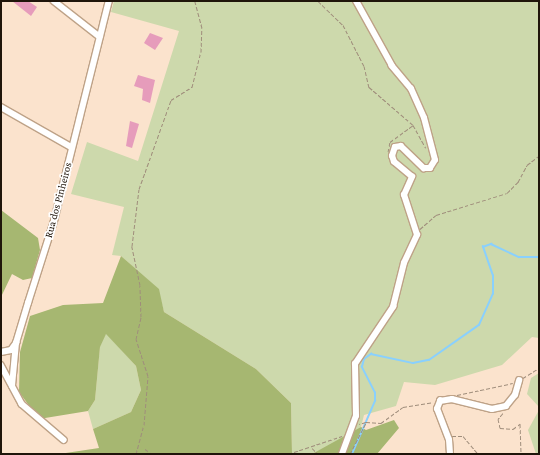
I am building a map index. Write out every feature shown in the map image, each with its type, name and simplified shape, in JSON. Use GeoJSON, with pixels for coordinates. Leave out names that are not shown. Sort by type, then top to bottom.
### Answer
{"type":"FeatureCollection","features":[{"type":"Feature","properties":{"kind":"street"},"geometry":{"type":"LineString","coordinates":[[54,1],[100,37]]}},
{"type":"Feature","properties":{"kind":"street","name":"Rua dos Pinheiros"},"geometry":{"type":"LineString","coordinates":[[12,386],[16,343],[54,221],[109,1]]}},
{"type":"Feature","properties":{"kind":"street"},"geometry":{"type":"LineString","coordinates":[[342,454],[354,424],[355,364],[393,307],[416,230],[404,195],[412,176],[393,160],[395,148],[401,146],[424,168],[430,168],[434,156],[424,118],[411,89],[392,66],[356,1]]}},
{"type":"Feature","properties":{"kind":"street"},"geometry":{"type":"LineString","coordinates":[[1,107],[72,147]]}},
{"type":"Feature","properties":{"kind":"street"},"geometry":{"type":"LineString","coordinates":[[1,352],[11,350],[16,343]]}},
{"type":"Feature","properties":{"kind":"street"},"geometry":{"type":"LineString","coordinates":[[1,365],[12,386],[32,416],[64,440]]}},
{"type":"Feature","properties":{"kind":"street"},"geometry":{"type":"LineString","coordinates":[[450,454],[448,438],[437,408],[443,399],[492,409],[506,406],[515,395],[519,381]]}},
{"type":"Feature","properties":{"kind":"path"},"geometry":{"type":"LineString","coordinates":[[136,454],[144,426],[148,376],[136,339],[141,317],[140,293],[132,246],[139,189],[155,140],[171,100],[192,87],[201,52],[202,28],[195,1]]}},
{"type":"Feature","properties":{"kind":"path"},"geometry":{"type":"LineString","coordinates":[[318,1],[343,25],[364,66],[369,87],[413,124],[434,156]]}},
{"type":"Feature","properties":{"kind":"path"},"geometry":{"type":"LineString","coordinates":[[393,160],[387,152],[390,142],[413,124]]}},
{"type":"Feature","properties":{"kind":"path"},"geometry":{"type":"LineString","coordinates":[[416,230],[426,226],[436,215],[507,193],[527,165],[539,156]]}},
{"type":"Feature","properties":{"kind":"path"},"geometry":{"type":"LineString","coordinates":[[519,381],[539,368]]}},
{"type":"Feature","properties":{"kind":"path"},"geometry":{"type":"LineString","coordinates":[[506,406],[498,424],[506,429],[520,424],[521,454]]}},
{"type":"Feature","properties":{"kind":"path"},"geometry":{"type":"LineString","coordinates":[[354,424],[366,422],[381,423],[391,418]]}},
{"type":"Feature","properties":{"kind":"path"},"geometry":{"type":"LineString","coordinates":[[350,454],[366,422]]}},
{"type":"Feature","properties":{"kind":"path"},"geometry":{"type":"LineString","coordinates":[[288,454],[349,434]]}},
{"type":"Feature","properties":{"kind":"path"},"geometry":{"type":"LineString","coordinates":[[448,438],[463,436],[478,454]]}},
{"type":"Feature","properties":{"kind":"path"},"geometry":{"type":"LineString","coordinates":[[312,448],[318,454]]}},
{"type":"Feature","properties":{"kind":"path"},"geometry":{"type":"LineString","coordinates":[[145,449],[152,454]]}},
{"type":"Feature","properties":{"kind":"path"},"geometry":{"type":"LineString","coordinates":[[243,454],[252,454]]}},
{"type":"Feature","properties":{"kind":"green space"},"geometry":{"type":"Polygon","coordinates":[[[114,1],[539,1],[539,338],[532,337],[502,365],[435,385],[404,382],[396,406],[364,415],[361,427],[351,435],[312,454],[292,454],[291,403],[256,369],[164,312],[158,289],[121,256],[112,255],[124,207],[71,194],[87,142],[138,161],[179,31],[111,12],[114,1]]]}},
{"type":"Feature","properties":{"kind":"green space"},"geometry":{"type":"Polygon","coordinates":[[[1,210],[38,238],[40,250],[32,278],[23,280],[12,274],[1,297],[1,210]]]}},
{"type":"Feature","properties":{"kind":"green space"},"geometry":{"type":"Polygon","coordinates":[[[121,256],[159,289],[164,312],[256,369],[291,403],[292,454],[59,454],[99,448],[93,429],[131,412],[141,390],[136,366],[106,334],[100,347],[95,400],[88,411],[39,419],[19,392],[20,352],[30,316],[63,305],[103,303],[121,256]]]}},
{"type":"Feature","properties":{"kind":"green space"},"geometry":{"type":"Polygon","coordinates":[[[106,333],[136,366],[141,390],[131,412],[93,429],[88,411],[95,400],[100,346],[106,333]]]}},
{"type":"Feature","properties":{"kind":"green space"},"geometry":{"type":"Polygon","coordinates":[[[539,373],[539,407],[527,394],[531,378],[539,373]]]}},
{"type":"Feature","properties":{"kind":"green space"},"geometry":{"type":"Polygon","coordinates":[[[539,410],[539,454],[536,454],[528,430],[539,410]]]}},
{"type":"Feature","properties":{"kind":"green space"},"geometry":{"type":"Polygon","coordinates":[[[394,420],[399,428],[377,454],[312,454],[361,427],[366,430],[394,420]]]}},
{"type":"Feature","properties":{"kind":"building"},"geometry":{"type":"Polygon","coordinates":[[[12,1],[28,1],[37,7],[31,16],[12,1]]]}},
{"type":"Feature","properties":{"kind":"building"},"geometry":{"type":"Polygon","coordinates":[[[150,33],[163,38],[155,50],[144,43],[150,33]]]}},
{"type":"Feature","properties":{"kind":"building"},"geometry":{"type":"Polygon","coordinates":[[[138,75],[155,80],[150,103],[142,100],[143,89],[134,86],[138,75]]]}},
{"type":"Feature","properties":{"kind":"building"},"geometry":{"type":"Polygon","coordinates":[[[130,121],[139,124],[132,148],[126,146],[130,121]]]}},
{"type":"Feature","properties":{"kind":"waterway"},"geometry":{"type":"LineString","coordinates":[[352,454],[375,401],[375,393],[362,367],[364,359],[371,354],[413,363],[429,360],[479,325],[493,294],[493,276],[483,247],[491,244],[519,257],[539,257]]}}]}
